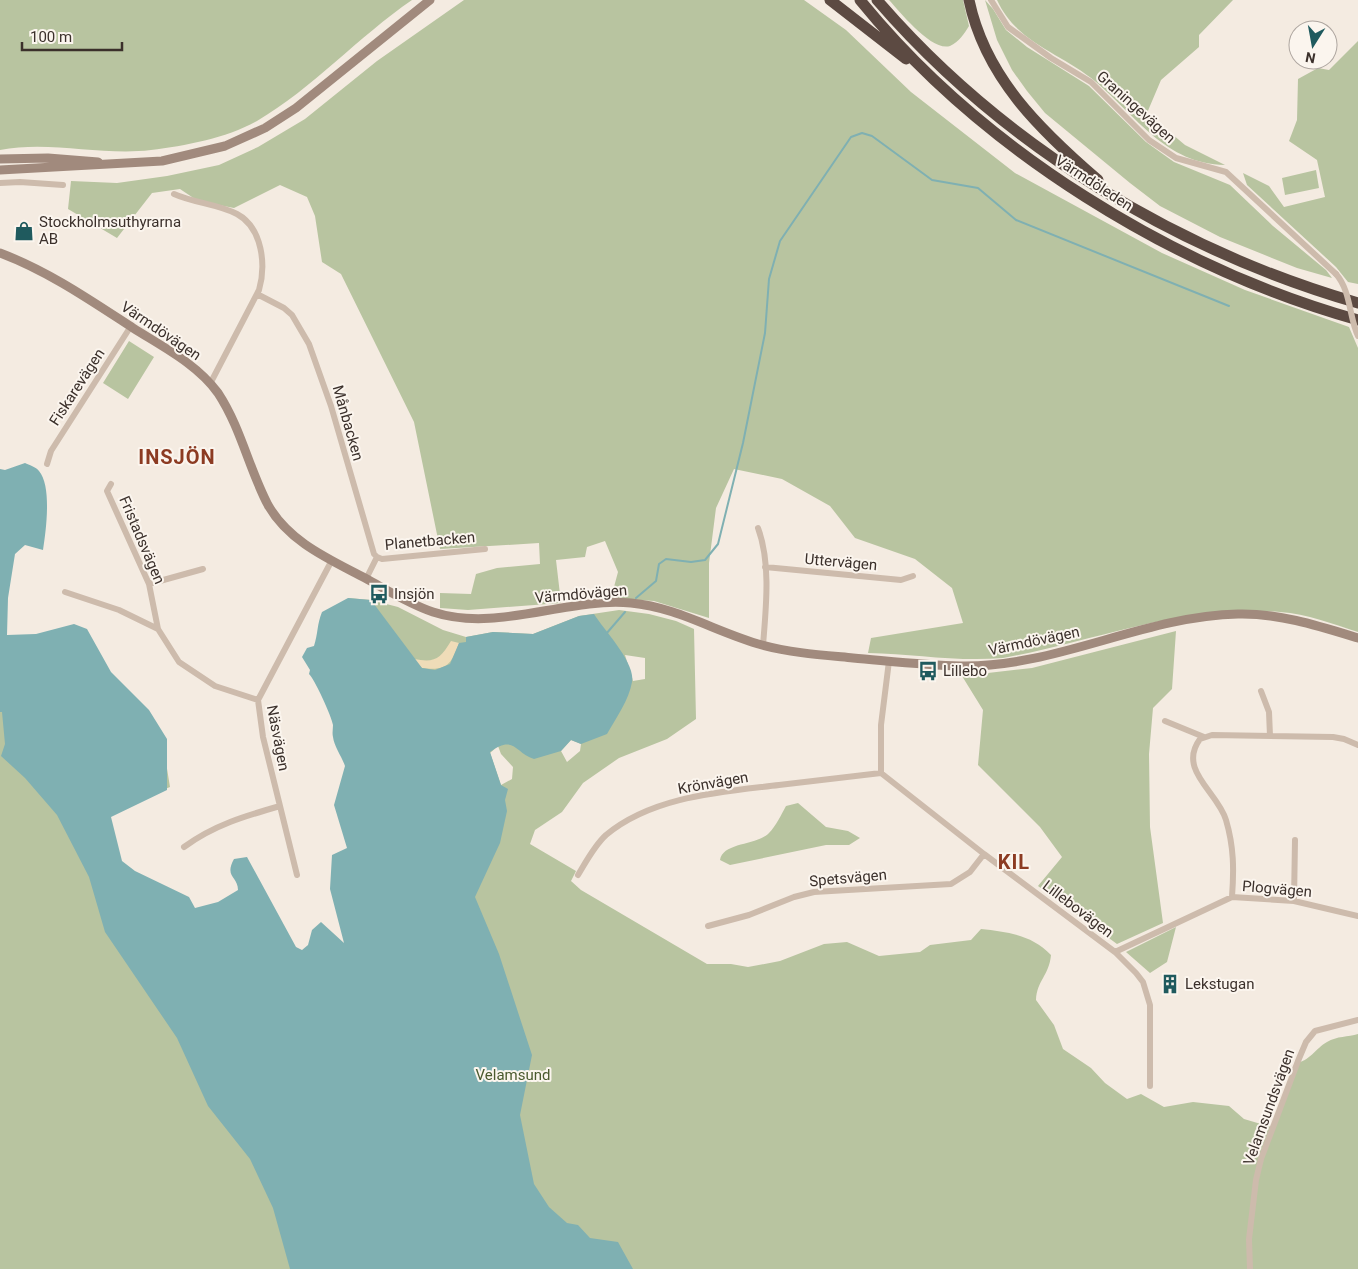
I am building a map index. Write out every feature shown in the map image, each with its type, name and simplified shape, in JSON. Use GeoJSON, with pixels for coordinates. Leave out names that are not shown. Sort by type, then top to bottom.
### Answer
{"type":"FeatureCollection","features":[{"type":"Feature","properties":{"kind":"highway"},"geometry":{"type":"LineString","coordinates":[[830,0],[968,109]]}},
{"type":"Feature","properties":{"kind":"highway","name":"Värmdöleden"},"geometry":{"type":"LineString","coordinates":[[860,0],[930,75],[968,109],[1056,177],[1137,228],[1232,274],[1272,291],[1358,320]]}},
{"type":"Feature","properties":{"kind":"highway","name":"Värmdöleden"},"geometry":{"type":"LineString","coordinates":[[877,0],[926,53],[1005,123],[1052,158],[1121,200],[1219,252],[1315,290],[1358,303]]}},
{"type":"Feature","properties":{"kind":"highway"},"geometry":{"type":"LineString","coordinates":[[969,0],[979,38],[1006,86],[1030,117],[1066,152],[1121,200]]}},
{"type":"Feature","properties":{"kind":"main road"},"geometry":{"type":"LineString","coordinates":[[0,170],[144,162],[184,157],[224,146],[265,128],[313,96],[430,0]]}},
{"type":"Feature","properties":{"kind":"main road"},"geometry":{"type":"LineString","coordinates":[[0,160],[48,158],[108,163]]}},
{"type":"Feature","properties":{"kind":"main road","name":"Värmdövägen"},"geometry":{"type":"LineString","coordinates":[[0,253],[51,276],[187,363],[210,384],[218,394],[239,433],[266,500],[274,514],[299,541],[404,600],[449,616],[477,618],[586,604],[631,603],[674,612],[763,645],[805,653],[955,666],[1008,663],[1047,656],[1168,623],[1237,614],[1280,617],[1358,638]]}},
{"type":"Feature","properties":{"kind":"street","name":"Graningevägen"},"geometry":{"type":"LineString","coordinates":[[991,0],[1008,27],[1051,58],[1091,82],[1149,140],[1176,158],[1226,172],[1336,274],[1345,287],[1353,325],[1358,336]]}},
{"type":"Feature","properties":{"kind":"street"},"geometry":{"type":"LineString","coordinates":[[0,183],[20,182],[64,185]]}},
{"type":"Feature","properties":{"kind":"street"},"geometry":{"type":"LineString","coordinates":[[174,194],[197,203],[233,212],[245,220],[252,230],[262,256],[263,275],[257,294],[210,384]]}},
{"type":"Feature","properties":{"kind":"street","name":"Månbacken"},"geometry":{"type":"LineString","coordinates":[[257,294],[284,308],[292,316],[309,344],[328,398],[374,554],[377,557]]}},
{"type":"Feature","properties":{"kind":"street","name":"Fiskarevägen"},"geometry":{"type":"LineString","coordinates":[[47,464],[51,450],[131,326]]}},
{"type":"Feature","properties":{"kind":"street","name":"Fristadsvägen"},"geometry":{"type":"LineString","coordinates":[[111,484],[107,491],[149,584],[158,629],[179,662],[203,680],[258,700]]}},
{"type":"Feature","properties":{"kind":"street"},"geometry":{"type":"LineString","coordinates":[[758,528],[763,540],[765,567],[766,609],[763,645]]}},
{"type":"Feature","properties":{"kind":"street","name":"Planetbacken"},"geometry":{"type":"LineString","coordinates":[[377,557],[382,559],[485,549]]}},
{"type":"Feature","properties":{"kind":"street"},"geometry":{"type":"LineString","coordinates":[[366,579],[377,557]]}},
{"type":"Feature","properties":{"kind":"street","name":"Näsvägen"},"geometry":{"type":"LineString","coordinates":[[296,875],[260,722],[258,700],[332,560]]}},
{"type":"Feature","properties":{"kind":"street","name":"Uttervägen"},"geometry":{"type":"LineString","coordinates":[[765,567],[901,580],[913,576]]}},
{"type":"Feature","properties":{"kind":"street"},"geometry":{"type":"LineString","coordinates":[[149,584],[204,569]]}},
{"type":"Feature","properties":{"kind":"street"},"geometry":{"type":"LineString","coordinates":[[65,592],[119,610],[158,629]]}},
{"type":"Feature","properties":{"kind":"street"},"geometry":{"type":"LineString","coordinates":[[881,773],[881,725],[889,661]]}},
{"type":"Feature","properties":{"kind":"street"},"geometry":{"type":"LineString","coordinates":[[1261,692],[1269,712],[1270,736]]}},
{"type":"Feature","properties":{"kind":"street"},"geometry":{"type":"LineString","coordinates":[[1166,721],[1204,736],[1333,737],[1358,745]]}},
{"type":"Feature","properties":{"kind":"street"},"geometry":{"type":"LineString","coordinates":[[1204,736],[1193,750],[1192,764],[1225,817],[1234,855],[1232,897]]}},
{"type":"Feature","properties":{"kind":"street","name":"Lillebovägen"},"geometry":{"type":"LineString","coordinates":[[881,773],[984,854],[1116,952],[1143,982],[1150,1004],[1150,1086]]}},
{"type":"Feature","properties":{"kind":"street","name":"Krönvägen"},"geometry":{"type":"LineString","coordinates":[[578,875],[597,845],[625,822],[680,800],[741,790],[881,773]]}},
{"type":"Feature","properties":{"kind":"street"},"geometry":{"type":"LineString","coordinates":[[184,847],[202,834],[229,820],[280,806]]}},
{"type":"Feature","properties":{"kind":"street"},"geometry":{"type":"LineString","coordinates":[[1294,900],[1295,840]]}},
{"type":"Feature","properties":{"kind":"street","name":"Spetsvägen"},"geometry":{"type":"LineString","coordinates":[[708,926],[749,915],[794,897],[814,892],[951,884],[970,872],[984,854]]}},
{"type":"Feature","properties":{"kind":"street","name":"Plogvägen"},"geometry":{"type":"LineString","coordinates":[[1116,952],[1232,897],[1294,900],[1358,916]]}},
{"type":"Feature","properties":{"kind":"street","name":"Velamsundsvägen"},"geometry":{"type":"LineString","coordinates":[[1250,1269],[1249,1239],[1256,1180],[1261,1158],[1306,1042],[1315,1031],[1358,1020]]}},
{"type":"Feature","properties":{"kind":"green space"},"geometry":{"type":"Polygon","coordinates":[[[0,0],[412,0],[392,14],[278,108],[257,121],[219,137],[192,144],[151,150],[113,151],[56,147],[19,147],[0,150],[0,0]]]}},
{"type":"Feature","properties":{"kind":"green space"},"geometry":{"type":"Polygon","coordinates":[[[464,0],[804,0],[846,30],[911,92],[1015,173],[1162,253],[1245,290],[1349,327],[1358,348],[1358,632],[1300,615],[1280,612],[1245,611],[1175,618],[1003,658],[953,658],[868,653],[871,638],[963,623],[952,588],[915,559],[855,538],[830,506],[782,479],[734,469],[716,508],[709,563],[709,618],[654,601],[611,598],[618,572],[605,541],[587,547],[585,557],[556,560],[561,603],[468,610],[440,608],[440,593],[471,594],[476,574],[497,568],[540,564],[539,543],[440,549],[414,422],[341,274],[322,262],[315,216],[307,197],[280,185],[234,208],[198,201],[180,189],[152,193],[117,238],[68,209],[71,181],[117,183],[167,176],[219,165],[258,147],[305,119],[377,61],[464,0]]]}},
{"type":"Feature","properties":{"kind":"green space"},"geometry":{"type":"Polygon","coordinates":[[[889,0],[963,0],[969,26],[956,42],[950,46],[943,46],[934,43],[917,30],[889,0]]]}},
{"type":"Feature","properties":{"kind":"green space"},"geometry":{"type":"Polygon","coordinates":[[[985,0],[1006,30],[1027,47],[1089,86],[1146,142],[1174,162],[1230,185],[1273,226],[1326,270],[1332,278],[1297,268],[1220,237],[1160,206],[1130,183],[1045,113],[1027,91],[1012,70],[997,40],[985,0]]]}},
{"type":"Feature","properties":{"kind":"green space"},"geometry":{"type":"Polygon","coordinates":[[[997,0],[1233,0],[1199,35],[1199,47],[1161,80],[1147,113],[1185,145],[1225,165],[1204,163],[1186,156],[1153,136],[1096,82],[1028,38],[1006,15],[997,0]]]}},
{"type":"Feature","properties":{"kind":"green space"},"geometry":{"type":"Polygon","coordinates":[[[1358,41],[1358,284],[1348,282],[1336,267],[1247,185],[1243,173],[1269,186],[1284,207],[1325,197],[1317,160],[1289,141],[1297,120],[1298,79],[1314,70],[1338,70],[1338,61],[1358,41]]]}},
{"type":"Feature","properties":{"kind":"green space"},"geometry":{"type":"Polygon","coordinates":[[[1316,170],[1319,188],[1285,195],[1282,178],[1316,170]]]}},
{"type":"Feature","properties":{"kind":"green space"},"geometry":{"type":"Polygon","coordinates":[[[129,341],[154,357],[128,399],[103,383],[129,341]]]}},
{"type":"Feature","properties":{"kind":"green space","name":"Velamsund"},"geometry":{"type":"Polygon","coordinates":[[[348,598],[371,600],[398,607],[443,630],[466,637],[493,632],[533,634],[579,616],[619,610],[649,614],[676,621],[694,629],[696,719],[667,739],[619,758],[583,783],[562,812],[535,830],[530,844],[576,871],[571,881],[581,890],[707,964],[731,964],[748,967],[780,961],[824,944],[847,942],[879,956],[920,952],[930,945],[971,940],[981,929],[1010,933],[1028,939],[1044,948],[1051,955],[1048,968],[1038,987],[1036,1000],[1054,1025],[1063,1049],[1091,1068],[1105,1083],[1127,1099],[1141,1094],[1164,1107],[1193,1102],[1229,1106],[1244,1119],[1271,1127],[1295,1063],[1304,1060],[1331,1040],[1358,1034],[1358,1269],[0,1269],[0,644],[163,744],[170,787],[131,803],[92,809],[115,873],[297,973],[363,953],[371,864],[348,598]],[[625,655],[633,681],[645,679],[645,658],[625,655]],[[571,740],[561,751],[567,762],[580,751],[581,744],[571,740]],[[498,746],[490,753],[501,785],[512,779],[513,767],[501,754],[498,746]]]}},
{"type":"Feature","properties":{"kind":"green space"},"geometry":{"type":"Polygon","coordinates":[[[1176,631],[1172,689],[1153,708],[1149,754],[1150,827],[1163,923],[1117,944],[1038,886],[1062,857],[1040,827],[978,765],[983,710],[962,676],[1032,668],[1176,631]]]}},
{"type":"Feature","properties":{"kind":"green space"},"geometry":{"type":"Polygon","coordinates":[[[798,803],[826,827],[848,831],[860,838],[849,845],[826,845],[730,865],[720,860],[722,854],[727,850],[756,840],[769,833],[786,806],[798,803]]]}},
{"type":"Feature","properties":{"kind":"green space"},"geometry":{"type":"Polygon","coordinates":[[[1176,927],[1167,962],[1150,973],[1126,952],[1176,927]]]}},
{"type":"Feature","properties":{"kind":"sand"},"geometry":{"type":"Polygon","coordinates":[[[451,641],[459,643],[453,657],[443,667],[422,668],[414,659],[432,660],[444,652],[451,641]]]}},
{"type":"Feature","properties":{"kind":"water","name":"Insjön"},"geometry":{"type":"Polygon","coordinates":[[[25,463],[38,470],[46,487],[45,532],[43,550],[25,545],[15,554],[8,598],[7,635],[36,634],[74,624],[87,629],[111,672],[149,710],[167,739],[167,790],[111,817],[122,861],[135,871],[189,897],[195,908],[218,902],[238,890],[231,873],[231,865],[234,859],[247,857],[296,947],[302,950],[308,945],[312,930],[321,922],[344,943],[330,889],[332,855],[347,848],[334,805],[345,766],[336,748],[330,714],[302,657],[307,648],[314,646],[322,612],[348,598],[371,600],[422,668],[435,670],[450,664],[459,643],[466,642],[466,637],[493,632],[533,634],[579,616],[594,614],[629,666],[632,682],[628,695],[607,734],[581,744],[571,740],[561,751],[534,759],[514,746],[509,745],[498,747],[490,752],[501,785],[508,789],[505,800],[507,811],[500,843],[475,897],[499,954],[532,1055],[520,1115],[534,1184],[549,1207],[567,1223],[578,1225],[590,1238],[618,1242],[633,1269],[290,1269],[273,1208],[250,1159],[208,1106],[177,1038],[105,932],[89,877],[57,815],[25,778],[1,756],[5,744],[2,712],[0,712],[0,469],[5,470],[25,463]]]}},
{"type":"Feature","properties":{"kind":"waterway"},"geometry":{"type":"LineString","coordinates":[[636,598],[656,581],[659,564],[666,559],[691,562],[705,560],[718,544],[743,443],[765,333],[769,279],[780,241],[851,137],[862,133],[872,136],[932,180],[978,188],[1016,220],[1229,306]]}},
{"type":"Feature","properties":{"kind":"waterway"},"geometry":{"type":"LineString","coordinates":[[606,634],[625,612]]}},
{"type":"Feature","properties":{"kind":"place","name":"Stockholmsuthyrarna AB"},"geometry":{"type":"Point","coordinates":[24,231]}},
{"type":"Feature","properties":{"kind":"place","name":"Insjön"},"geometry":{"type":"Point","coordinates":[379,594]}},
{"type":"Feature","properties":{"kind":"place","name":"Lillebo"},"geometry":{"type":"Point","coordinates":[928,671]}},
{"type":"Feature","properties":{"kind":"place","name":"Lekstugan"},"geometry":{"type":"Point","coordinates":[1170,984]}},
{"type":"Feature","properties":{"kind":"district","name":"INSJÖN"},"geometry":{"type":"Point","coordinates":[177,457]}},
{"type":"Feature","properties":{"kind":"district","name":"KIL"},"geometry":{"type":"Point","coordinates":[1014,862]}}]}
